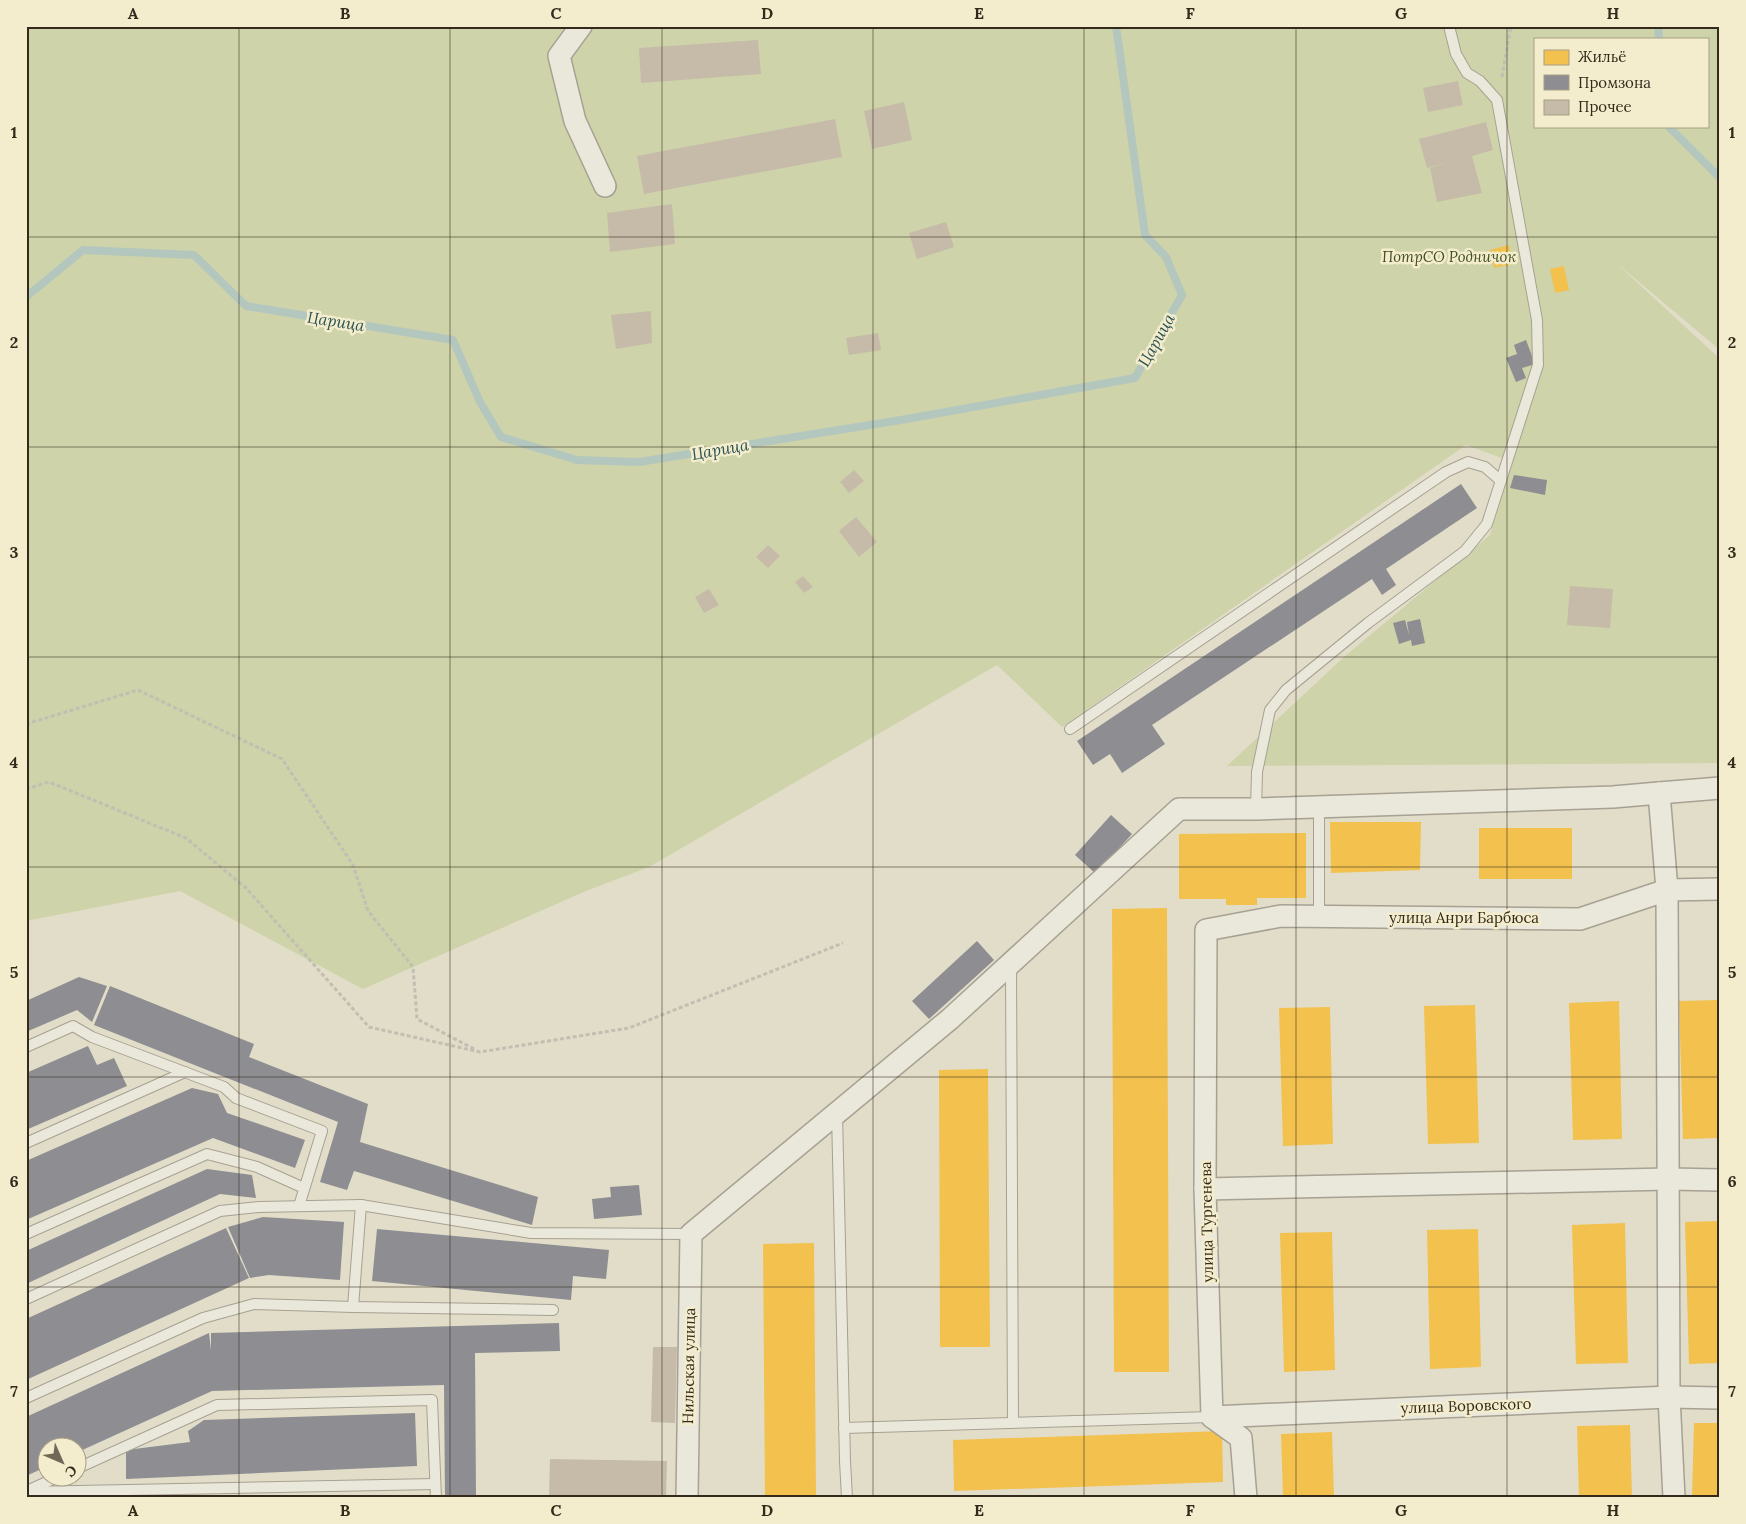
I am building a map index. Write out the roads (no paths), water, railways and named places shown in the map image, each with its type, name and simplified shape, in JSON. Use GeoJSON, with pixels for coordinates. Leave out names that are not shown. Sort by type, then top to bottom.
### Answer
{"type":"FeatureCollection","features":[{"type":"Feature","properties":{"kind":"street"},"geometry":{"type":"LineString","coordinates":[[581,26],[559,56],[575,121],[604,186]]}},
{"type":"Feature","properties":{"kind":"street"},"geometry":{"type":"LineString","coordinates":[[691,1234],[950,1020],[1179,809],[1256,809],[1613,797],[1720,788]]}},
{"type":"Feature","properties":{"kind":"street"},"geometry":{"type":"LineString","coordinates":[[1659,793],[1667,890],[1669,1397],[1674,1498]]}},
{"type":"Feature","properties":{"kind":"street","name":"улица Анри Барбюса"},"geometry":{"type":"LineString","coordinates":[[1206,930],[1280,916],[1580,919],[1667,890],[1720,889]]}},
{"type":"Feature","properties":{"kind":"street","name":"улица Тургенева"},"geometry":{"type":"LineString","coordinates":[[1206,930],[1205,1189],[1212,1416]]}},
{"type":"Feature","properties":{"kind":"street"},"geometry":{"type":"LineString","coordinates":[[1205,1189],[1669,1179],[1720,1180]]}},
{"type":"Feature","properties":{"kind":"street","name":"Нильская улица"},"geometry":{"type":"LineString","coordinates":[[687,1498],[691,1234]]}},
{"type":"Feature","properties":{"kind":"street","name":"улица Воровского"},"geometry":{"type":"LineString","coordinates":[[1212,1416],[1669,1397],[1720,1398]]}},
{"type":"Feature","properties":{"kind":"street"},"geometry":{"type":"LineString","coordinates":[[1212,1416],[1241,1438],[1246,1498]]}},
{"type":"Feature","properties":{"kind":"lane"},"geometry":{"type":"LineString","coordinates":[[1256,809],[1257,772],[1270,710],[1286,690],[1368,623],[1465,551],[1487,524],[1538,365],[1537,320],[1497,100],[1480,81],[1467,73],[1456,54],[1449,26]]}},
{"type":"Feature","properties":{"kind":"lane"},"geometry":{"type":"LineString","coordinates":[[1070,728],[1446,472],[1468,462],[1485,468],[1500,480]]}},
{"type":"Feature","properties":{"kind":"lane"},"geometry":{"type":"LineString","coordinates":[[1318,806],[1319,917]]}},
{"type":"Feature","properties":{"kind":"lane"},"geometry":{"type":"LineString","coordinates":[[1011,964],[1013,1422]]}},
{"type":"Feature","properties":{"kind":"lane"},"geometry":{"type":"LineString","coordinates":[[26,1047],[73,1026],[92,1037],[224,1087],[236,1098],[322,1131],[298,1206]]}},
{"type":"Feature","properties":{"kind":"lane"},"geometry":{"type":"LineString","coordinates":[[26,1143],[185,1072]]}},
{"type":"Feature","properties":{"kind":"lane"},"geometry":{"type":"LineString","coordinates":[[837,1113],[847,1498]]}},
{"type":"Feature","properties":{"kind":"lane"},"geometry":{"type":"LineString","coordinates":[[26,1234],[207,1154],[257,1167],[304,1188]]}},
{"type":"Feature","properties":{"kind":"lane"},"geometry":{"type":"LineString","coordinates":[[26,1299],[220,1211],[259,1207],[362,1205],[531,1234],[691,1234]]}},
{"type":"Feature","properties":{"kind":"lane"},"geometry":{"type":"LineString","coordinates":[[353,1307],[362,1205]]}},
{"type":"Feature","properties":{"kind":"lane"},"geometry":{"type":"LineString","coordinates":[[26,1398],[202,1318],[254,1304],[553,1310]]}},
{"type":"Feature","properties":{"kind":"lane"},"geometry":{"type":"LineString","coordinates":[[88,1463],[217,1405],[432,1400],[436,1498]]}},
{"type":"Feature","properties":{"kind":"lane"},"geometry":{"type":"LineString","coordinates":[[844,1428],[1212,1416]]}},
{"type":"Feature","properties":{"kind":"lane"},"geometry":{"type":"LineString","coordinates":[[26,1492],[435,1484]]}},
{"type":"Feature","properties":{"kind":"lane"},"geometry":{"type":"LineString","coordinates":[[26,1492],[39,1486]]}},
{"type":"Feature","properties":{"kind":"waterway","name":"Царица"},"geometry":{"type":"LineString","coordinates":[[26,297],[83,250],[194,255],[246,306],[453,340],[480,402],[501,437],[577,460],[639,462],[901,420],[1135,378],[1182,295],[1166,257],[1145,235],[1116,26]]}},
{"type":"Feature","properties":{"kind":"waterway","name":"Царица"},"geometry":{"type":"LineString","coordinates":[[1658,26],[1659,38]]}},
{"type":"Feature","properties":{"kind":"waterway","name":"Царица"},"geometry":{"type":"LineString","coordinates":[[1670,128],[1720,178]]}},
{"type":"Feature","properties":{"kind":"park label","name":"ПотрСО Родничок"},"geometry":{"type":"Point","coordinates":[1449,257]}}]}
